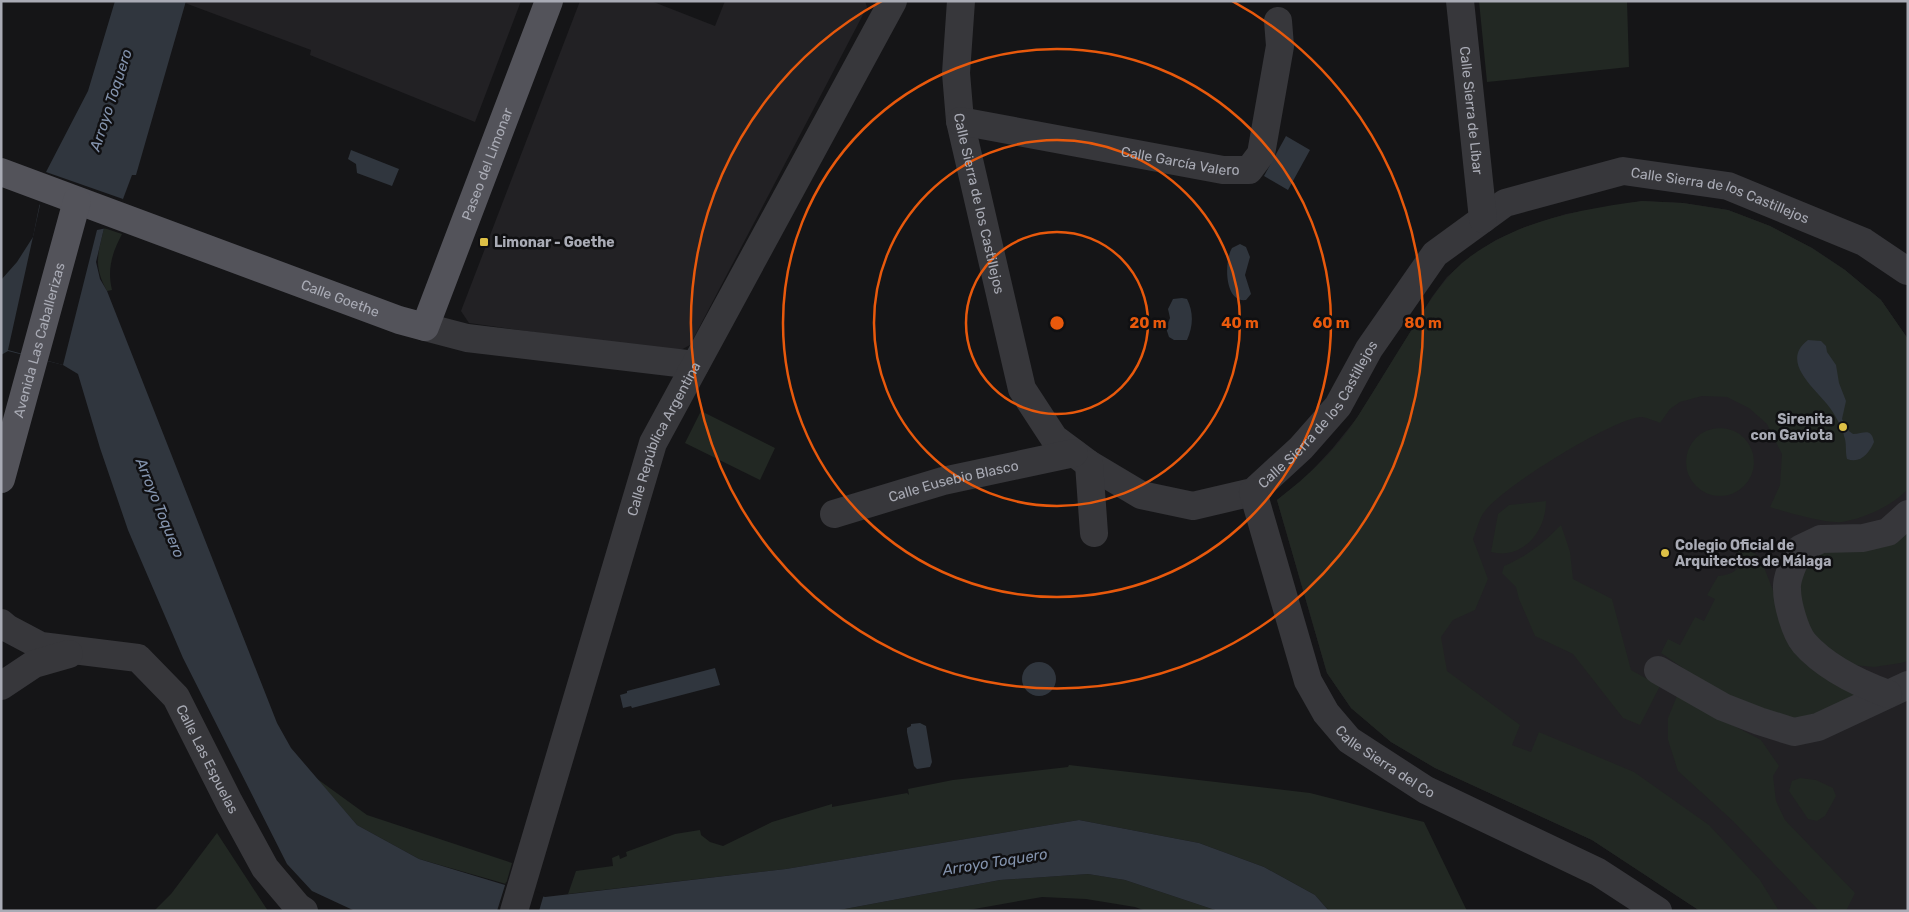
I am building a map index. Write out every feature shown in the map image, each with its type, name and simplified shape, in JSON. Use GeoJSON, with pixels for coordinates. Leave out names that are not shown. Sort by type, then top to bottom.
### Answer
{"type":"FeatureCollection","features":[{"type":"Feature","properties":{"kind":"main road","name":"Paseo del Limonar"},"geometry":{"type":"LineString","coordinates":[[425,327],[549,1]]}},
{"type":"Feature","properties":{"kind":"main road","name":"Calle Goethe"},"geometry":{"type":"LineString","coordinates":[[1,172],[78,201],[119,214],[399,320],[425,327]]}},
{"type":"Feature","properties":{"kind":"main road","name":"Avenida Las Caballerizas"},"geometry":{"type":"LineString","coordinates":[[1,479],[78,201]]}},
{"type":"Feature","properties":{"kind":"street","name":"Calle República Argentina"},"geometry":{"type":"LineString","coordinates":[[514,911],[653,443],[893,1]]}},
{"type":"Feature","properties":{"kind":"street","name":"Calle Sierra de los Castillejos"},"geometry":{"type":"LineString","coordinates":[[961,1],[956,73],[960,121],[1022,389],[1054,438],[1081,459],[1141,495],[1193,506],[1253,492],[1301,448],[1338,406],[1369,349],[1435,254],[1505,203],[1622,170],[1728,186],[1864,242],[1907,272]]}},
{"type":"Feature","properties":{"kind":"street","name":"Calle Sierra de Líbar"},"geometry":{"type":"LineString","coordinates":[[1460,1],[1483,219]]}},
{"type":"Feature","properties":{"kind":"street","name":"Calle García Valero"},"geometry":{"type":"LineString","coordinates":[[960,121],[1223,170],[1249,170],[1261,154],[1280,46],[1278,22]]}},
{"type":"Feature","properties":{"kind":"street","name":"Calle Goethe"},"geometry":{"type":"LineString","coordinates":[[425,327],[467,338],[695,364]]}},
{"type":"Feature","properties":{"kind":"street","name":"Calle Eusebio Blasco"},"geometry":{"type":"LineString","coordinates":[[834,514],[943,481],[1081,459]]}},
{"type":"Feature","properties":{"kind":"street"},"geometry":{"type":"LineString","coordinates":[[1081,459],[1094,533]]}},
{"type":"Feature","properties":{"kind":"street","name":"Calle Sierra del Co"},"geometry":{"type":"LineString","coordinates":[[1253,492],[1308,681],[1326,713],[1349,740],[1426,790],[1598,872],[1658,911]]}},
{"type":"Feature","properties":{"kind":"street"},"geometry":{"type":"LineString","coordinates":[[1898,690],[1868,687],[1820,659],[1803,641],[1791,615],[1786,588],[1800,549],[1820,538],[1863,538],[1888,532],[1908,514]]}},
{"type":"Feature","properties":{"kind":"street"},"geometry":{"type":"LineString","coordinates":[[1,623],[6,628],[41,646],[80,650]]}},
{"type":"Feature","properties":{"kind":"street"},"geometry":{"type":"LineString","coordinates":[[1,686],[34,664],[80,650]]}},
{"type":"Feature","properties":{"kind":"street","name":"Calle Las Espuelas"},"geometry":{"type":"LineString","coordinates":[[80,650],[138,658],[176,698],[265,868],[298,907],[304,911]]}},
{"type":"Feature","properties":{"kind":"street"},"geometry":{"type":"LineString","coordinates":[[1658,670],[1723,707],[1759,722],[1794,732],[1818,727],[1898,690]]}},
{"type":"Feature","properties":{"kind":"shaded area"},"geometry":{"type":"Polygon","coordinates":[[[186,1],[521,1],[475,122],[310,55],[311,50],[185,3],[186,1]]]}},
{"type":"Feature","properties":{"kind":"shaded area"},"geometry":{"type":"Polygon","coordinates":[[[580,1],[651,1],[715,26],[725,1],[865,1],[867,7],[690,345],[677,352],[469,323],[461,311],[580,1]]]}},
{"type":"Feature","properties":{"kind":"shaded area"},"geometry":{"type":"Polygon","coordinates":[[[1479,1],[1627,1],[1629,67],[1487,82],[1479,1]]]}},
{"type":"Feature","properties":{"kind":"shaded area"},"geometry":{"type":"Polygon","coordinates":[[[1642,201],[1683,203],[1728,210],[1770,226],[1812,248],[1845,270],[1881,300],[1908,339],[1908,911],[1700,911],[1592,840],[1435,768],[1391,742],[1351,708],[1327,673],[1277,500],[1305,478],[1357,418],[1432,297],[1447,277],[1470,257],[1496,240],[1525,227],[1566,214],[1642,201]]]}},
{"type":"Feature","properties":{"kind":"shaded area"},"geometry":{"type":"Polygon","coordinates":[[[1642,201],[1683,203],[1728,210],[1770,226],[1812,248],[1845,270],[1881,300],[1908,339],[1908,489],[1886,506],[1851,520],[1836,522],[1806,517],[1770,507],[1780,485],[1782,454],[1767,424],[1749,408],[1727,397],[1702,396],[1680,402],[1670,409],[1660,423],[1642,417],[1628,420],[1608,428],[1559,455],[1512,487],[1495,500],[1485,511],[1473,539],[1488,579],[1475,610],[1453,620],[1441,637],[1447,671],[1520,725],[1512,745],[1531,752],[1539,732],[1634,772],[1709,825],[1760,880],[1779,911],[1700,911],[1592,840],[1435,768],[1391,742],[1351,708],[1327,673],[1277,500],[1311,472],[1341,440],[1432,297],[1462,263],[1490,244],[1510,233],[1531,225],[1575,212],[1642,201]]]}},
{"type":"Feature","properties":{"kind":"shaded area"},"geometry":{"type":"Polygon","coordinates":[[[104,228],[122,234],[111,261],[112,290],[107,291],[98,267],[104,228]]]}},
{"type":"Feature","properties":{"kind":"shaded area"},"geometry":{"type":"Polygon","coordinates":[[[701,411],[775,448],[760,480],[685,443],[701,411]]]}},
{"type":"Feature","properties":{"kind":"shaded area"},"geometry":{"type":"Polygon","coordinates":[[[1720,428],[1733,431],[1744,438],[1751,449],[1754,462],[1751,475],[1744,486],[1733,493],[1720,496],[1707,493],[1696,486],[1689,475],[1686,462],[1689,449],[1696,438],[1707,431],[1720,428]]]}},
{"type":"Feature","properties":{"kind":"shaded area"},"geometry":{"type":"Polygon","coordinates":[[[1546,501],[1540,527],[1524,547],[1507,553],[1491,552],[1498,514],[1509,505],[1546,501]]]}},
{"type":"Feature","properties":{"kind":"shaded area"},"geometry":{"type":"Polygon","coordinates":[[[1561,525],[1570,552],[1573,579],[1612,599],[1631,670],[1660,686],[1640,725],[1623,718],[1573,654],[1535,636],[1519,599],[1516,587],[1502,573],[1504,566],[1521,558],[1535,548],[1561,525]]]}},
{"type":"Feature","properties":{"kind":"shaded area"},"geometry":{"type":"Polygon","coordinates":[[[1908,526],[1908,661],[1874,667],[1853,665],[1835,657],[1807,627],[1799,587],[1812,554],[1908,526]]]}},
{"type":"Feature","properties":{"kind":"shaded area"},"geometry":{"type":"Polygon","coordinates":[[[1737,542],[1760,557],[1776,598],[1855,694],[1853,700],[1804,719],[1788,718],[1721,694],[1661,653],[1668,639],[1680,645],[1695,617],[1704,621],[1715,599],[1707,595],[1718,576],[1735,571],[1740,564],[1740,559],[1734,548],[1737,542]]]}},
{"type":"Feature","properties":{"kind":"shaded area"},"geometry":{"type":"Polygon","coordinates":[[[1677,696],[1761,740],[1779,766],[1773,776],[1776,801],[1785,820],[1855,893],[1846,911],[1819,911],[1733,821],[1678,771],[1668,740],[1668,718],[1677,696]]]}},
{"type":"Feature","properties":{"kind":"shaded area"},"geometry":{"type":"Polygon","coordinates":[[[1069,765],[1310,793],[1424,822],[1467,911],[1329,911],[1315,895],[1264,867],[1199,843],[1079,820],[786,869],[568,894],[576,871],[613,866],[612,858],[619,855],[620,859],[627,856],[626,852],[675,834],[700,830],[701,835],[710,842],[723,846],[772,822],[832,804],[832,807],[907,793],[909,795],[908,789],[953,780],[1068,767],[1069,765]]]}},
{"type":"Feature","properties":{"kind":"shaded area"},"geometry":{"type":"Polygon","coordinates":[[[316,778],[367,815],[512,863],[506,884],[419,859],[357,825],[316,778]]]}},
{"type":"Feature","properties":{"kind":"shaded area"},"geometry":{"type":"Polygon","coordinates":[[[1800,778],[1816,780],[1833,788],[1836,796],[1825,816],[1817,821],[1808,819],[1789,791],[1792,781],[1800,778]]]}},
{"type":"Feature","properties":{"kind":"shaded area"},"geometry":{"type":"Polygon","coordinates":[[[217,833],[268,911],[154,911],[171,894],[217,833]]]}},
{"type":"Feature","properties":{"kind":"shaded area"},"geometry":{"type":"Polygon","coordinates":[[[1088,874],[1125,880],[1218,911],[1146,911],[1135,907],[1086,899],[1042,897],[963,911],[834,911],[1000,880],[1088,874]]]}},
{"type":"Feature","properties":{"kind":"water","name":"Arroyo Toquero"},"geometry":{"type":"Polygon","coordinates":[[[115,1],[186,1],[136,175],[132,175],[123,199],[104,228],[96,262],[100,279],[107,291],[277,723],[291,748],[357,825],[419,859],[545,897],[786,869],[1079,820],[1199,843],[1264,867],[1315,895],[1329,911],[1218,911],[1125,880],[1088,874],[1000,880],[834,911],[355,911],[312,891],[287,864],[183,658],[128,530],[100,448],[78,374],[63,365],[8,351],[1,355],[1,280],[17,262],[33,237],[46,172],[88,91],[115,1]]]}},
{"type":"Feature","properties":{"kind":"water"},"geometry":{"type":"Polygon","coordinates":[[[1286,136],[1310,150],[1288,190],[1264,176],[1286,136]]]}},
{"type":"Feature","properties":{"kind":"water"},"geometry":{"type":"Polygon","coordinates":[[[351,150],[399,169],[392,186],[357,173],[356,164],[348,159],[351,150]]]}},
{"type":"Feature","properties":{"kind":"water"},"geometry":{"type":"Polygon","coordinates":[[[1240,244],[1246,247],[1250,257],[1245,275],[1251,294],[1246,300],[1239,299],[1233,295],[1227,271],[1229,254],[1232,248],[1240,244]]]}},
{"type":"Feature","properties":{"kind":"water"},"geometry":{"type":"Polygon","coordinates":[[[1173,299],[1187,299],[1189,304],[1192,315],[1191,330],[1187,340],[1174,340],[1169,337],[1166,328],[1170,318],[1168,309],[1173,299]]]}},
{"type":"Feature","properties":{"kind":"water"},"geometry":{"type":"Polygon","coordinates":[[[1808,340],[1821,341],[1826,346],[1827,352],[1836,365],[1839,383],[1846,401],[1842,419],[1849,431],[1853,434],[1866,432],[1873,437],[1874,442],[1872,446],[1867,454],[1860,459],[1847,459],[1845,439],[1839,422],[1800,369],[1797,359],[1800,349],[1808,340]]]}},
{"type":"Feature","properties":{"kind":"water"},"geometry":{"type":"Polygon","coordinates":[[[1039,662],[1051,667],[1056,679],[1051,691],[1039,696],[1027,691],[1022,679],[1027,667],[1039,662]]]}},
{"type":"Feature","properties":{"kind":"water"},"geometry":{"type":"Polygon","coordinates":[[[715,668],[720,685],[632,708],[631,706],[623,708],[620,695],[627,693],[627,691],[715,668]]]}},
{"type":"Feature","properties":{"kind":"water"},"geometry":{"type":"Polygon","coordinates":[[[920,723],[926,726],[932,762],[930,767],[917,769],[914,766],[907,728],[911,724],[920,723]]]}},
{"type":"Feature","properties":{"kind":"pier"},"geometry":{"type":"Polygon","coordinates":[[[46,172],[123,199],[121,206],[107,228],[97,230],[63,365],[8,350],[40,205],[37,203],[46,172]]]}},
{"type":"Feature","properties":{"kind":"pier"},"geometry":{"type":"Polygon","coordinates":[[[506,882],[544,894],[539,911],[497,911],[506,882]]]}},
{"type":"Feature","properties":{"kind":"place","name":"Limonar - Goethe"},"geometry":{"type":"Point","coordinates":[484,242]}},
{"type":"Feature","properties":{"kind":"place","name":"Sirenita con Gaviota"},"geometry":{"type":"Point","coordinates":[1843,427]}},
{"type":"Feature","properties":{"kind":"place","name":"Colegio Oficial de Arquitectos de Málaga"},"geometry":{"type":"Point","coordinates":[1665,553]}}]}
